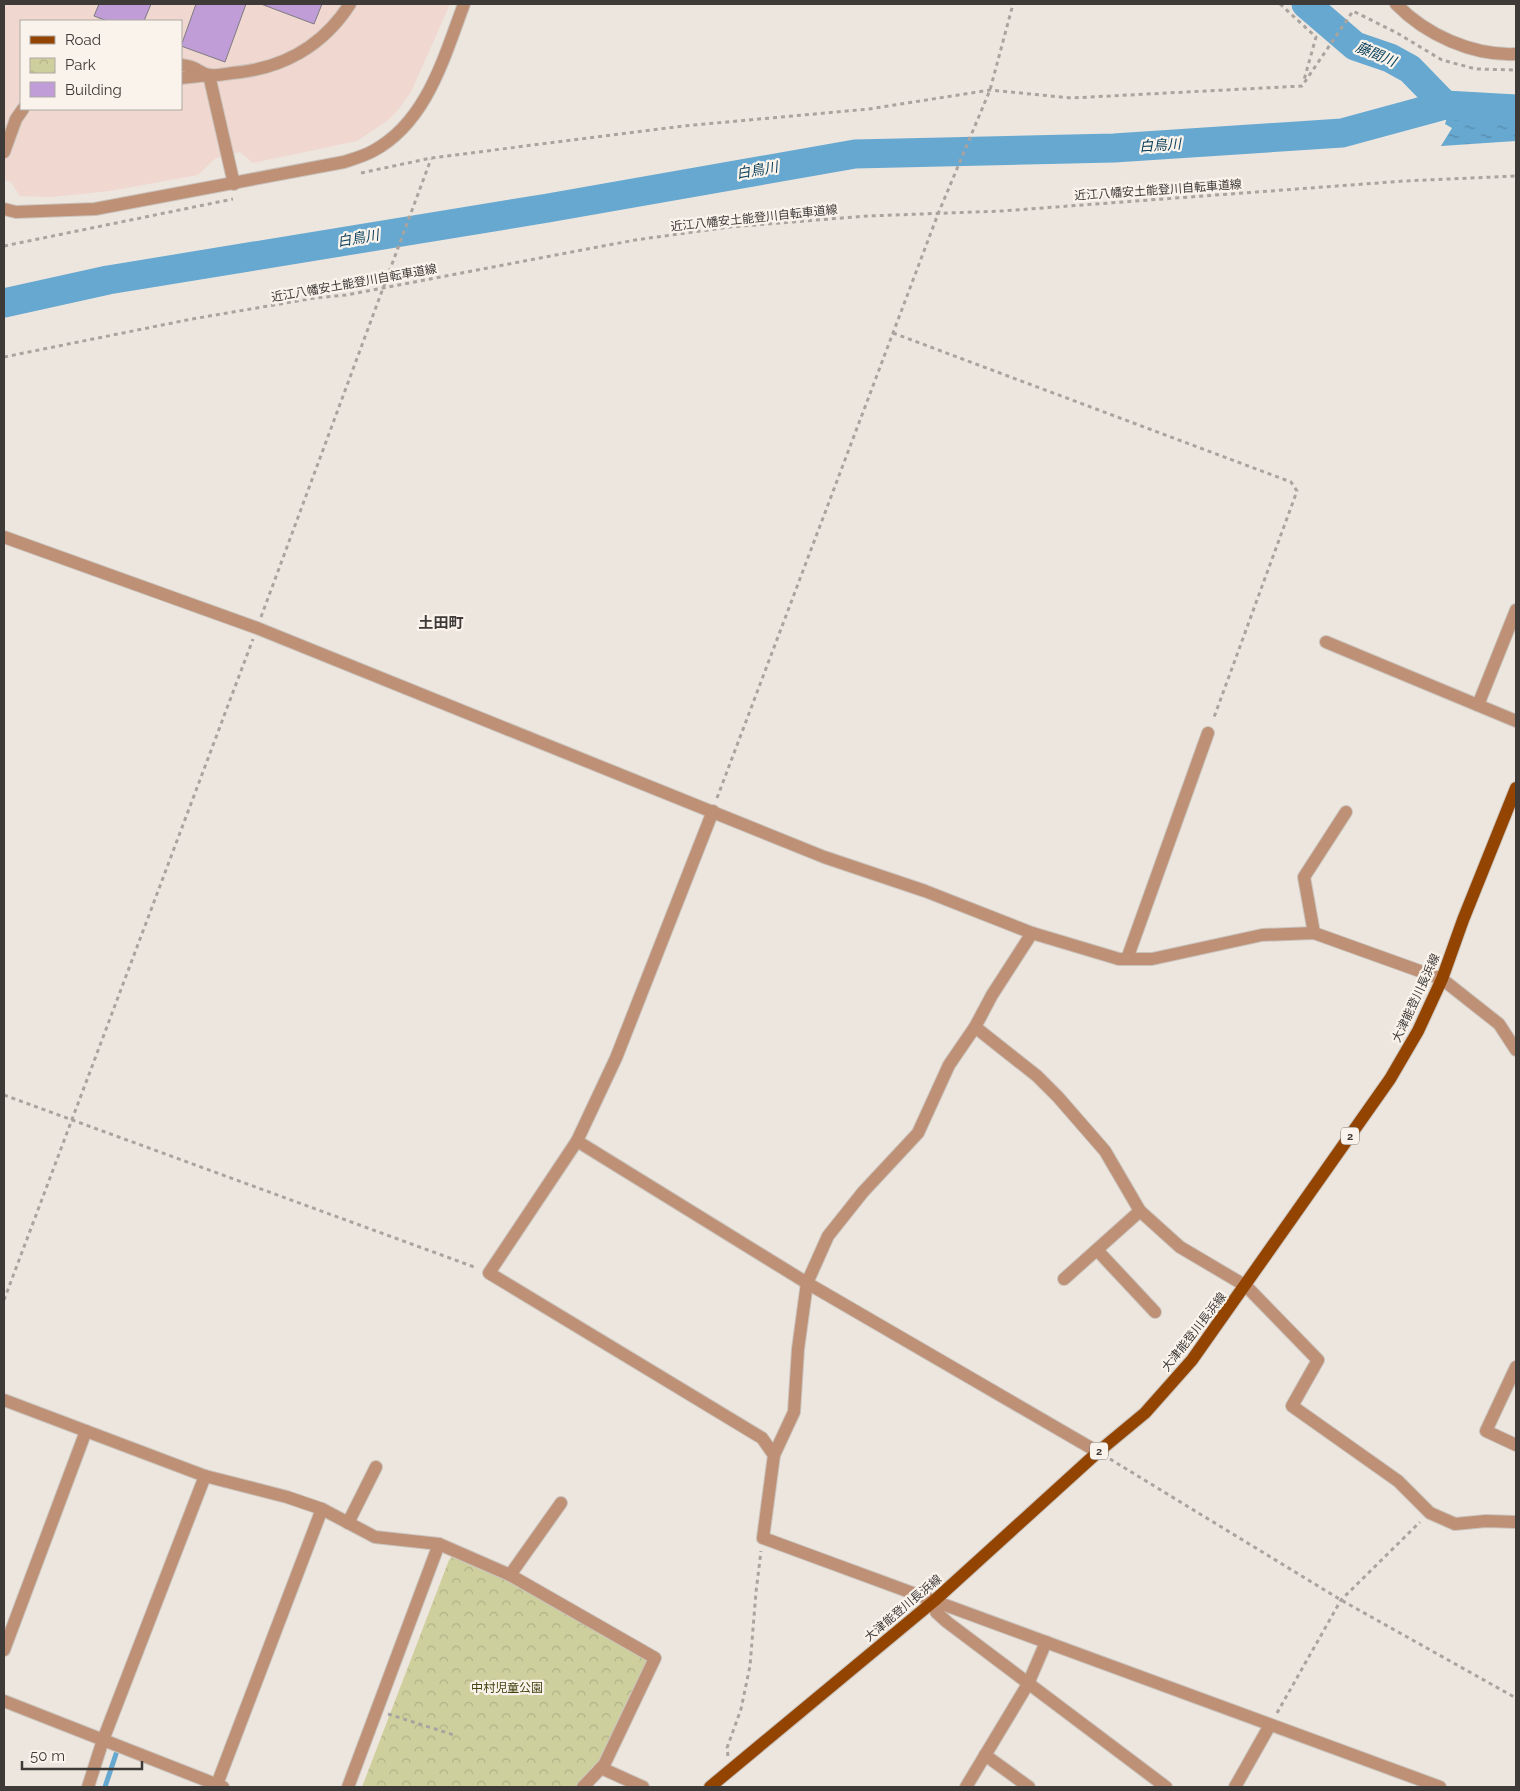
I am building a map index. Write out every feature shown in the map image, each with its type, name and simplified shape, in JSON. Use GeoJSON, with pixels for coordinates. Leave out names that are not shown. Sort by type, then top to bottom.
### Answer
{"type":"FeatureCollection","features":[{"type":"Feature","properties":{"kind":"main road","name":"大津能登川長浜線"},"geometry":{"type":"LineString","coordinates":[[710,1787],[934,1601],[1098,1452],[1145,1413],[1192,1360],[1246,1286],[1390,1079],[1418,1032],[1442,979],[1512,807],[1516,788]]}},
{"type":"Feature","properties":{"kind":"street"},"geometry":{"type":"LineString","coordinates":[[182,78],[253,72],[291,58],[310,47],[327,33],[350,4]]}},
{"type":"Feature","properties":{"kind":"street"},"geometry":{"type":"LineString","coordinates":[[4,209],[16,212],[95,209],[344,162],[373,151],[396,134],[418,110],[437,76],[464,4]]}},
{"type":"Feature","properties":{"kind":"street"},"geometry":{"type":"LineString","coordinates":[[1396,4],[1424,28],[1454,42],[1489,51],[1516,54]]}},
{"type":"Feature","properties":{"kind":"street"},"geometry":{"type":"LineString","coordinates":[[182,65],[194,65],[209,75],[234,184]]}},
{"type":"Feature","properties":{"kind":"street"},"geometry":{"type":"LineString","coordinates":[[4,152],[16,119],[22,110]]}},
{"type":"Feature","properties":{"kind":"street"},"geometry":{"type":"LineString","coordinates":[[4,536],[257,628],[824,857],[925,891],[1032,933],[1126,959],[1152,960],[1262,935],[1314,933],[1442,979],[1499,1024],[1516,1050]]}},
{"type":"Feature","properties":{"kind":"street"},"geometry":{"type":"LineString","coordinates":[[1478,705],[1515,615]]}},
{"type":"Feature","properties":{"kind":"street"},"geometry":{"type":"LineString","coordinates":[[1326,642],[1516,721]]}},
{"type":"Feature","properties":{"kind":"street"},"geometry":{"type":"LineString","coordinates":[[1126,959],[1208,733]]}},
{"type":"Feature","properties":{"kind":"street"},"geometry":{"type":"LineString","coordinates":[[713,811],[616,1058],[577,1142],[489,1273],[762,1438],[774,1455]]}},
{"type":"Feature","properties":{"kind":"street"},"geometry":{"type":"LineString","coordinates":[[1314,933],[1304,877],[1346,812]]}},
{"type":"Feature","properties":{"kind":"street"},"geometry":{"type":"LineString","coordinates":[[1032,933],[992,995],[975,1027],[949,1065],[918,1133],[863,1192],[828,1236],[807,1283],[798,1349],[794,1412],[774,1455],[763,1538],[1440,1787]]}},
{"type":"Feature","properties":{"kind":"street"},"geometry":{"type":"LineString","coordinates":[[975,1027],[1037,1076],[1058,1097],[1105,1151],[1140,1211],[1180,1247],[1246,1286],[1318,1360],[1292,1406],[1398,1481],[1430,1513],[1455,1524],[1486,1521],[1516,1522]]}},
{"type":"Feature","properties":{"kind":"street"},"geometry":{"type":"LineString","coordinates":[[577,1142],[807,1283],[1098,1452]]}},
{"type":"Feature","properties":{"kind":"street"},"geometry":{"type":"LineString","coordinates":[[1064,1279],[1140,1211]]}},
{"type":"Feature","properties":{"kind":"street"},"geometry":{"type":"LineString","coordinates":[[1097,1250],[1154,1312]]}},
{"type":"Feature","properties":{"kind":"street"},"geometry":{"type":"LineString","coordinates":[[1516,1367],[1486,1430],[1516,1445]]}},
{"type":"Feature","properties":{"kind":"street"},"geometry":{"type":"LineString","coordinates":[[4,1400],[205,1476],[287,1497],[322,1510],[375,1537],[439,1544],[510,1574],[654,1658],[601,1768],[583,1787]]}},
{"type":"Feature","properties":{"kind":"street"},"geometry":{"type":"LineString","coordinates":[[4,1650],[86,1431]]}},
{"type":"Feature","properties":{"kind":"street"},"geometry":{"type":"LineString","coordinates":[[348,1523],[376,1467]]}},
{"type":"Feature","properties":{"kind":"street"},"geometry":{"type":"LineString","coordinates":[[88,1787],[104,1740],[205,1476]]}},
{"type":"Feature","properties":{"kind":"street"},"geometry":{"type":"LineString","coordinates":[[510,1574],[561,1503]]}},
{"type":"Feature","properties":{"kind":"street"},"geometry":{"type":"LineString","coordinates":[[4,1701],[219,1786],[322,1510]]}},
{"type":"Feature","properties":{"kind":"street"},"geometry":{"type":"LineString","coordinates":[[348,1787],[439,1544]]}},
{"type":"Feature","properties":{"kind":"street"},"geometry":{"type":"LineString","coordinates":[[934,1601],[936,1612],[947,1622],[1166,1787]]}},
{"type":"Feature","properties":{"kind":"street"},"geometry":{"type":"LineString","coordinates":[[966,1787],[1028,1684],[1046,1642]]}},
{"type":"Feature","properties":{"kind":"street"},"geometry":{"type":"LineString","coordinates":[[1235,1787],[1270,1725]]}},
{"type":"Feature","properties":{"kind":"street"},"geometry":{"type":"LineString","coordinates":[[985,1755],[1029,1787]]}},
{"type":"Feature","properties":{"kind":"street"},"geometry":{"type":"LineString","coordinates":[[601,1768],[643,1787]]}},
{"type":"Feature","properties":{"kind":"path"},"geometry":{"type":"LineString","coordinates":[[713,811],[938,214],[990,90],[1013,4]]}},
{"type":"Feature","properties":{"kind":"path"},"geometry":{"type":"LineString","coordinates":[[1280,4],[1316,37],[1302,86]]}},
{"type":"Feature","properties":{"kind":"path"},"geometry":{"type":"LineString","coordinates":[[1302,86],[1353,11]]}},
{"type":"Feature","properties":{"kind":"path"},"geometry":{"type":"LineString","coordinates":[[354,174],[431,158],[683,126],[869,110],[990,90],[1070,98],[1302,86]]}},
{"type":"Feature","properties":{"kind":"path"},"geometry":{"type":"LineString","coordinates":[[4,1300],[257,628],[431,158]]}},
{"type":"Feature","properties":{"kind":"path","name":"近江八幡安土能登川自転車道線"},"geometry":{"type":"LineString","coordinates":[[4,357],[192,319],[314,298],[346,295],[384,286],[635,240],[720,228],[867,216],[938,214],[1404,181],[1516,176]]}},
{"type":"Feature","properties":{"kind":"path"},"geometry":{"type":"LineString","coordinates":[[4,246],[237,198]]}},
{"type":"Feature","properties":{"kind":"path"},"geometry":{"type":"LineString","coordinates":[[893,333],[1291,482],[1297,491],[1208,733]]}},
{"type":"Feature","properties":{"kind":"path"},"geometry":{"type":"LineString","coordinates":[[4,1095],[489,1273]]}},
{"type":"Feature","properties":{"kind":"path"},"geometry":{"type":"LineString","coordinates":[[1098,1452],[1340,1600],[1516,1698]]}},
{"type":"Feature","properties":{"kind":"path"},"geometry":{"type":"LineString","coordinates":[[1270,1725],[1340,1600],[1430,1513]]}},
{"type":"Feature","properties":{"kind":"path"},"geometry":{"type":"LineString","coordinates":[[729,1770],[727,1748],[741,1709],[750,1666],[756,1592],[763,1538]]}},
{"type":"Feature","properties":{"kind":"path"},"geometry":{"type":"LineString","coordinates":[[377,1711],[454,1735]]}},
{"type":"Feature","properties":{"kind":"shaded area"},"geometry":{"type":"Polygon","coordinates":[[[4,4],[450,4],[411,92],[387,121],[357,141],[253,163],[240,152],[216,158],[198,175],[110,191],[51,197],[20,196],[11,182],[4,180],[4,4]]]}},
{"type":"Feature","properties":{"kind":"green space","name":"中村児童公園"},"geometry":{"type":"Polygon","coordinates":[[[456,1552],[649,1660],[601,1763],[579,1787],[362,1787],[449,1560],[456,1552]]]}},
{"type":"Feature","properties":{"kind":"water"},"geometry":{"type":"Polygon","coordinates":[[[1453,98],[1516,109],[1516,141],[1441,146],[1452,128],[1445,124],[1453,98]]]}},
{"type":"Feature","properties":{"kind":"building"},"geometry":{"type":"Polygon","coordinates":[[[99,4],[151,4],[144,20],[104,20],[94,16],[99,4]]]}},
{"type":"Feature","properties":{"kind":"building"},"geometry":{"type":"Polygon","coordinates":[[[196,4],[246,4],[225,62],[182,46],[196,4]]]}},
{"type":"Feature","properties":{"kind":"building"},"geometry":{"type":"Polygon","coordinates":[[[261,4],[322,4],[314,24],[261,4]]]}},
{"type":"Feature","properties":{"kind":"waterway","name":"藤間川"},"geometry":{"type":"LineString","coordinates":[[1306,4],[1355,46],[1390,58],[1410,69],[1445,105]]}},
{"type":"Feature","properties":{"kind":"waterway","name":"白鳥川"},"geometry":{"type":"LineString","coordinates":[[4,303],[108,280],[548,208],[855,154],[1114,148],[1342,133],[1445,105],[1516,109]]}},
{"type":"Feature","properties":{"kind":"waterway"},"geometry":{"type":"LineString","coordinates":[[105,1787],[116,1754]]}},
{"type":"Feature","properties":{"kind":"district","name":"土田町"},"geometry":{"type":"Point","coordinates":[441,623]}}]}
